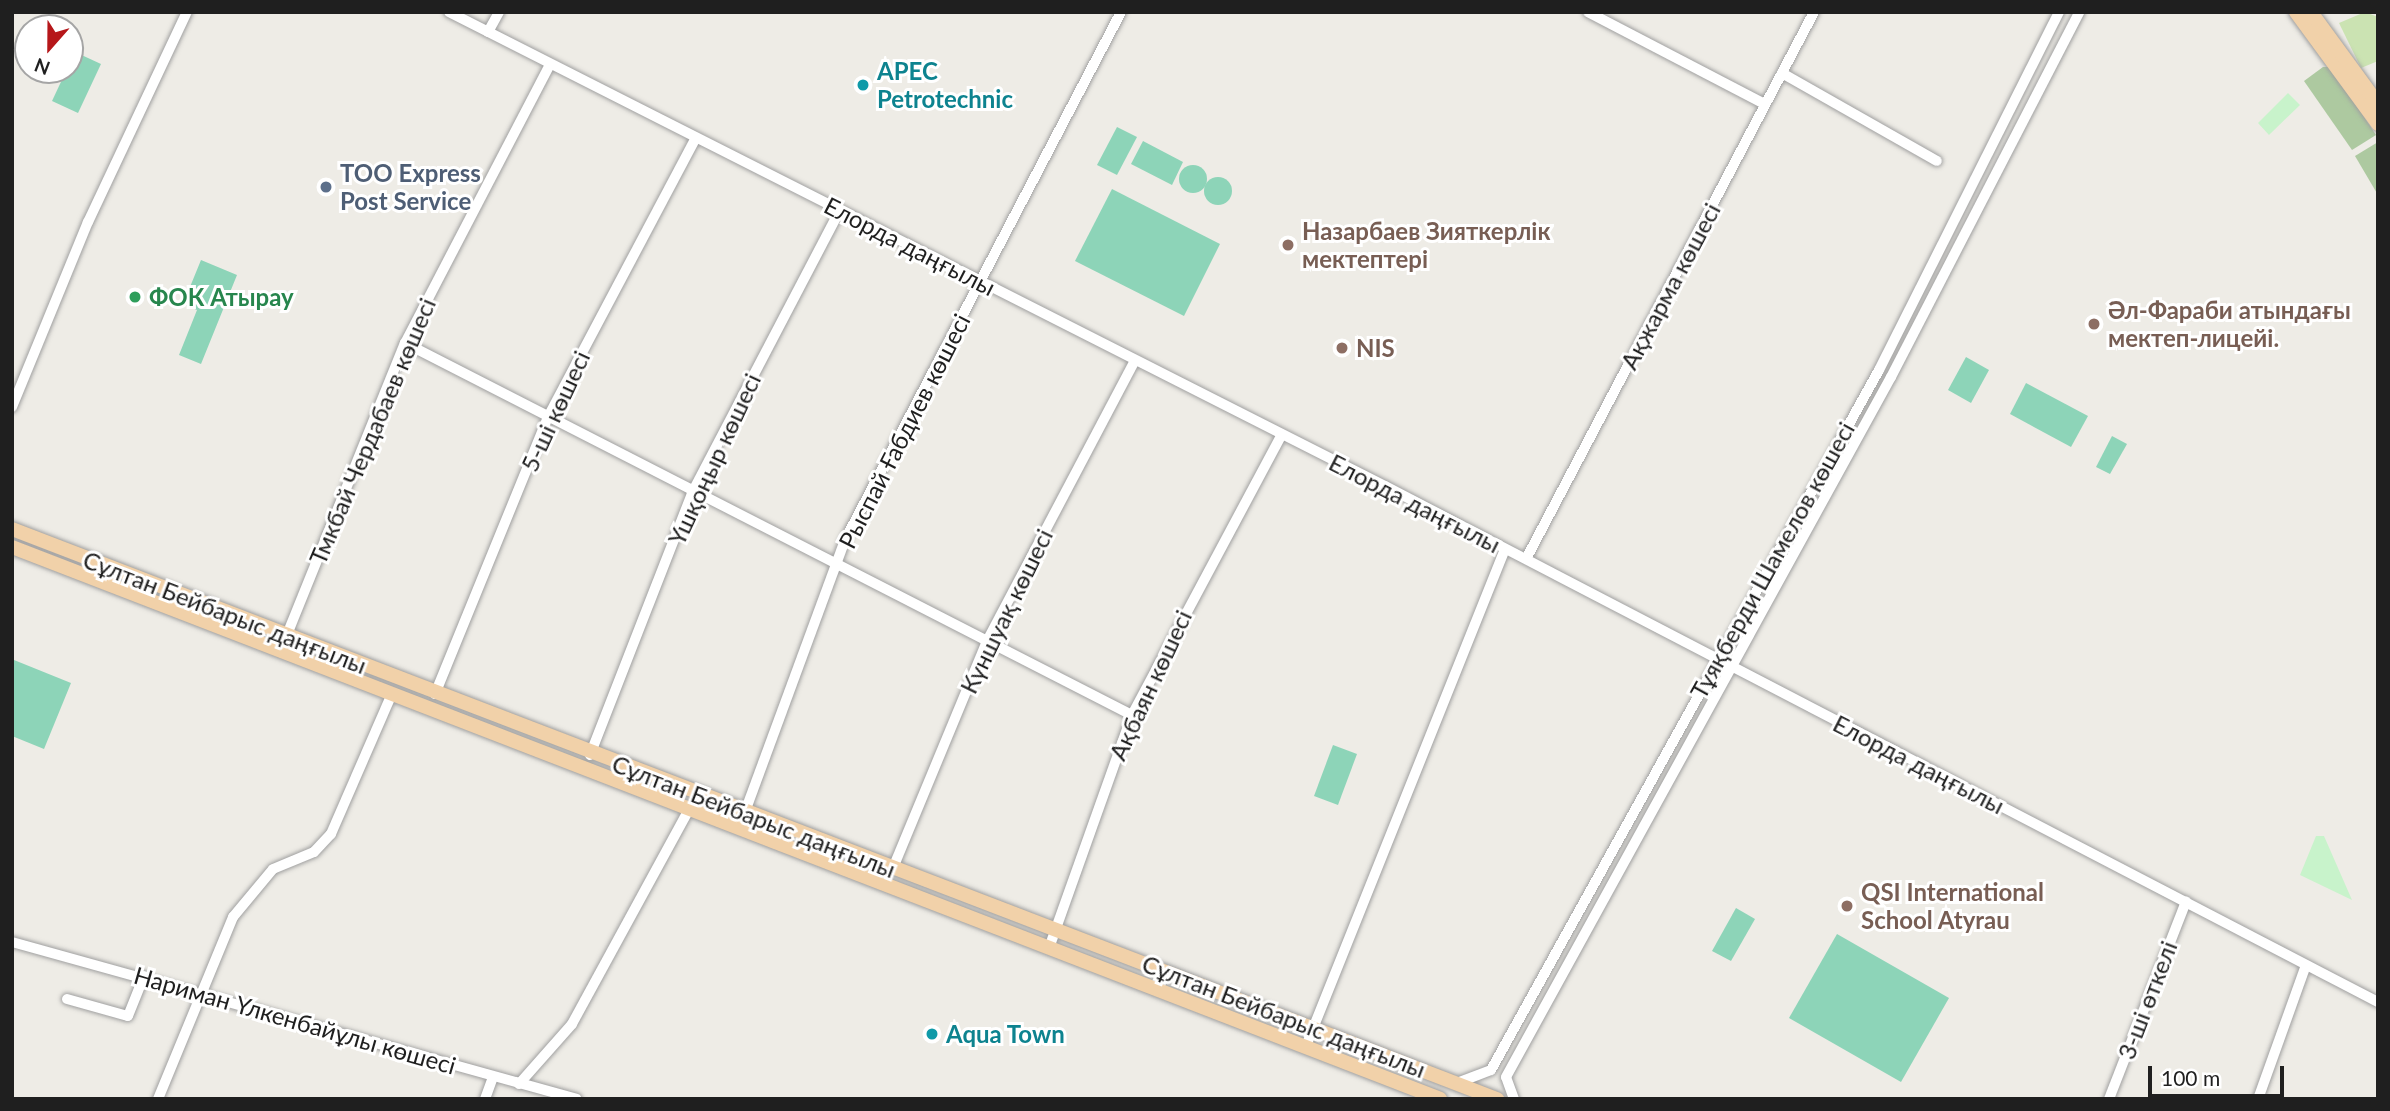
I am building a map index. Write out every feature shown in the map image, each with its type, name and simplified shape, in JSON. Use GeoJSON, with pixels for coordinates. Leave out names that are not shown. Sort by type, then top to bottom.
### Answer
{"type":"FeatureCollection","features":[{"type":"Feature","properties":{"kind":"main road"},"geometry":{"type":"LineString","coordinates":[[2297,12],[2378,124]]}},
{"type":"Feature","properties":{"kind":"main road"},"geometry":{"type":"LineString","coordinates":[[2311,12],[2378,104]]}},
{"type":"Feature","properties":{"kind":"main road","name":"Сұлтан Бейбарыс даңғылы"},"geometry":{"type":"LineString","coordinates":[[12,529],[590,755],[745,810],[1497,1099]]}},
{"type":"Feature","properties":{"kind":"main road","name":"Сұлтан Бейбарыс даңғылы"},"geometry":{"type":"LineString","coordinates":[[12,547],[1440,1099]]}},
{"type":"Feature","properties":{"kind":"street"},"geometry":{"type":"LineString","coordinates":[[12,407],[88,222],[187,12]]}},
{"type":"Feature","properties":{"kind":"street","name":"Елорда даңғылы"},"geometry":{"type":"LineString","coordinates":[[449,12],[1732,664],[2378,1002]]}},
{"type":"Feature","properties":{"kind":"street"},"geometry":{"type":"LineString","coordinates":[[488,32],[499,12]]}},
{"type":"Feature","properties":{"kind":"street","name":"Рыспай Ғабдиев көшесі"},"geometry":{"type":"LineString","coordinates":[[739,828],[836,564],[1121,12]]}},
{"type":"Feature","properties":{"kind":"street"},"geometry":{"type":"LineString","coordinates":[[1588,12],[1765,104]]}},
{"type":"Feature","properties":{"kind":"street","name":"Ақжарма көшесі"},"geometry":{"type":"LineString","coordinates":[[1526,559],[1814,12]]}},
{"type":"Feature","properties":{"kind":"street","name":"Тұяқберди Шамелов көшесі"},"geometry":{"type":"LineString","coordinates":[[1457,1083],[1490,1070],[1717,657],[1879,370],[2059,12]]}},
{"type":"Feature","properties":{"kind":"street","name":"Тұяқберди Шамелов көшесі"},"geometry":{"type":"LineString","coordinates":[[1514,1099],[1506,1077],[1972,220],[2080,12]]}},
{"type":"Feature","properties":{"kind":"street","name":"Тмкбай Чердабаев көшесі"},"geometry":{"type":"LineString","coordinates":[[279,652],[405,343],[551,65]]}},
{"type":"Feature","properties":{"kind":"street"},"geometry":{"type":"LineString","coordinates":[[1782,74],[1937,161]]}},
{"type":"Feature","properties":{"kind":"street","name":"5-ші көшесі"},"geometry":{"type":"LineString","coordinates":[[435,695],[548,417],[695,138]]}},
{"type":"Feature","properties":{"kind":"street","name":"Үшқоңыр көшесі"},"geometry":{"type":"LineString","coordinates":[[590,755],[692,493],[840,210]]}},
{"type":"Feature","properties":{"kind":"street"},"geometry":{"type":"LineString","coordinates":[[1957,212],[1972,220]]}},
{"type":"Feature","properties":{"kind":"street"},"geometry":{"type":"LineString","coordinates":[[405,343],[692,493],[1132,715]]}},
{"type":"Feature","properties":{"kind":"street","name":"Күншуақ көшесі"},"geometry":{"type":"LineString","coordinates":[[893,868],[986,643],[1134,362]]}},
{"type":"Feature","properties":{"kind":"street","name":"Ақбаян көшесі"},"geometry":{"type":"LineString","coordinates":[[1048,948],[1132,715],[1281,436]]}},
{"type":"Feature","properties":{"kind":"street"},"geometry":{"type":"LineString","coordinates":[[1306,1046],[1505,549]]}},
{"type":"Feature","properties":{"kind":"street"},"geometry":{"type":"LineString","coordinates":[[158,1099],[233,917],[255,885],[273,869],[314,852],[331,834],[392,694]]}},
{"type":"Feature","properties":{"kind":"street"},"geometry":{"type":"LineString","coordinates":[[519,1084],[572,1024],[689,809]]}},
{"type":"Feature","properties":{"kind":"street","name":"3-ші өткелі"},"geometry":{"type":"LineString","coordinates":[[2109,1099],[2186,901]]}},
{"type":"Feature","properties":{"kind":"street","name":"Нариман Үлкенбайұлы көшесі"},"geometry":{"type":"LineString","coordinates":[[12,942],[144,976],[577,1099]]}},
{"type":"Feature","properties":{"kind":"street"},"geometry":{"type":"LineString","coordinates":[[2258,1099],[2306,965]]}},
{"type":"Feature","properties":{"kind":"street"},"geometry":{"type":"LineString","coordinates":[[67,999],[128,1016],[144,976]]}},
{"type":"Feature","properties":{"kind":"street"},"geometry":{"type":"LineString","coordinates":[[485,1099],[493,1077]]}},
{"type":"Feature","properties":{"kind":"green space"},"geometry":{"type":"Polygon","coordinates":[[[2365,12],[2378,17],[2378,61],[2361,68],[2339,23],[2365,12]]]}},
{"type":"Feature","properties":{"kind":"green space"},"geometry":{"type":"Polygon","coordinates":[[[84,56],[101,64],[78,113],[52,101],[60,84],[84,84],[84,56]]]}},
{"type":"Feature","properties":{"kind":"green space"},"geometry":{"type":"Polygon","coordinates":[[[2323,67],[2331,67],[2376,135],[2352,150],[2304,81],[2323,67]]]}},
{"type":"Feature","properties":{"kind":"green space"},"geometry":{"type":"Polygon","coordinates":[[[2288,93],[2300,105],[2269,135],[2258,123],[2288,93]]]}},
{"type":"Feature","properties":{"kind":"green space"},"geometry":{"type":"Polygon","coordinates":[[[1117,127],[1137,137],[1117,175],[1097,165],[1117,127]]]}},
{"type":"Feature","properties":{"kind":"green space"},"geometry":{"type":"Polygon","coordinates":[[[1143,141],[1183,162],[1172,185],[1131,164],[1143,141]]]}},
{"type":"Feature","properties":{"kind":"green space"},"geometry":{"type":"Polygon","coordinates":[[[2378,142],[2378,195],[2355,156],[2378,142]]]}},
{"type":"Feature","properties":{"kind":"green space"},"geometry":{"type":"Polygon","coordinates":[[[1193,165],[1203,169],[1207,179],[1203,189],[1193,193],[1183,189],[1179,179],[1183,169],[1193,165]]]}},
{"type":"Feature","properties":{"kind":"green space"},"geometry":{"type":"Polygon","coordinates":[[[1218,177],[1228,181],[1232,191],[1228,201],[1218,205],[1208,201],[1204,191],[1208,181],[1218,177]]]}},
{"type":"Feature","properties":{"kind":"green space"},"geometry":{"type":"Polygon","coordinates":[[[1112,189],[1220,244],[1184,316],[1075,261],[1112,189]]]}},
{"type":"Feature","properties":{"kind":"green space"},"geometry":{"type":"Polygon","coordinates":[[[201,260],[237,275],[201,364],[179,355],[197,310],[183,304],[201,260]]]}},
{"type":"Feature","properties":{"kind":"green space"},"geometry":{"type":"Polygon","coordinates":[[[1966,357],[1989,370],[1971,403],[1948,390],[1966,357]]]}},
{"type":"Feature","properties":{"kind":"green space"},"geometry":{"type":"Polygon","coordinates":[[[2026,383],[2088,416],[2071,447],[2010,414],[2026,383]]]}},
{"type":"Feature","properties":{"kind":"green space"},"geometry":{"type":"Polygon","coordinates":[[[2112,436],[2127,444],[2110,474],[2096,467],[2112,436]]]}},
{"type":"Feature","properties":{"kind":"green space"},"geometry":{"type":"Polygon","coordinates":[[[14,660],[71,683],[44,749],[12,736],[14,660]]]}},
{"type":"Feature","properties":{"kind":"green space"},"geometry":{"type":"Polygon","coordinates":[[[1333,745],[1357,754],[1338,805],[1314,796],[1333,745]]]}},
{"type":"Feature","properties":{"kind":"green space"},"geometry":{"type":"Polygon","coordinates":[[[2316,836],[2324,836],[2352,900],[2300,875],[2316,836]]]}},
{"type":"Feature","properties":{"kind":"green space"},"geometry":{"type":"Polygon","coordinates":[[[1736,908],[1755,919],[1731,961],[1712,951],[1736,908]]]}},
{"type":"Feature","properties":{"kind":"green space"},"geometry":{"type":"Polygon","coordinates":[[[1837,934],[1949,998],[1901,1082],[1789,1018],[1837,934]]]}},
{"type":"Feature","properties":{"kind":"place","name":"APEC Petrotechnic"},"geometry":{"type":"Point","coordinates":[863,85]}},
{"type":"Feature","properties":{"kind":"place","name":"ТОО Express Post Service"},"geometry":{"type":"Point","coordinates":[326,187]}},
{"type":"Feature","properties":{"kind":"place","name":"Назарбаев Зияткерлік мектептері"},"geometry":{"type":"Point","coordinates":[1288,245]}},
{"type":"Feature","properties":{"kind":"place","name":"ФОК Атырау"},"geometry":{"type":"Point","coordinates":[135,297]}},
{"type":"Feature","properties":{"kind":"place","name":"Әл-Фараби атындағы мектеп-лицейі."},"geometry":{"type":"Point","coordinates":[2094,324]}},
{"type":"Feature","properties":{"kind":"place","name":"NIS"},"geometry":{"type":"Point","coordinates":[1342,348]}},
{"type":"Feature","properties":{"kind":"place","name":"QSI International School Atyrau"},"geometry":{"type":"Point","coordinates":[1847,906]}},
{"type":"Feature","properties":{"kind":"place","name":"Aqua Town"},"geometry":{"type":"Point","coordinates":[932,1034]}}]}
